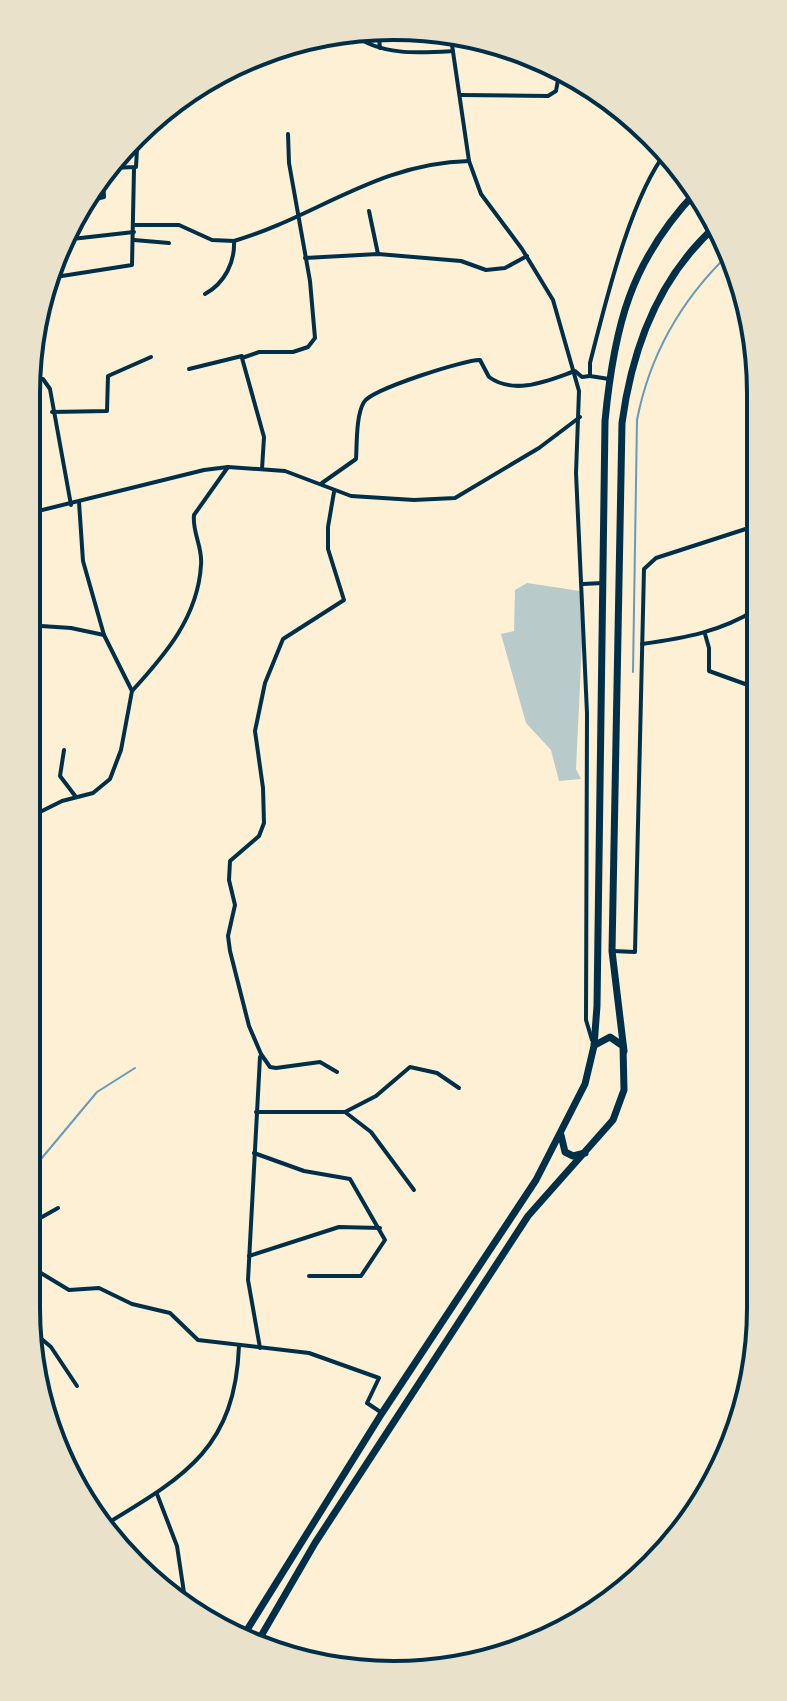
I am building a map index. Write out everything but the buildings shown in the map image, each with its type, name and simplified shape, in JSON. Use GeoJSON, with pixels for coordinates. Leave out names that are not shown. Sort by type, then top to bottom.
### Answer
{"type":"FeatureCollection","features":[{"type":"Feature","properties":{"kind":"main road"},"geometry":{"type":"LineString","coordinates":[[247,1629],[382,1413],[528,1193],[585,1084],[594,1046],[603,583],[612,351],[625,304],[645,260],[689,200]]}},
{"type":"Feature","properties":{"kind":"main road"},"geometry":{"type":"LineString","coordinates":[[261,1635],[315,1543],[528,1216],[590,1149],[619,1106],[625,1082],[624,1051],[612,951],[622,423],[626,391],[644,327],[682,262],[709,233]]}},
{"type":"Feature","properties":{"kind":"main road"},"geometry":{"type":"LineString","coordinates":[[594,1046],[600,1039],[610,1037],[620,1042],[624,1051]]}},
{"type":"Feature","properties":{"kind":"main road"},"geometry":{"type":"LineString","coordinates":[[562,1131],[560,1144],[569,1155],[578,1156],[590,1149]]}},
{"type":"Feature","properties":{"kind":"street"},"geometry":{"type":"LineString","coordinates":[[379,41],[380,48]]}},
{"type":"Feature","properties":{"kind":"street"},"geometry":{"type":"LineString","coordinates":[[363,42],[380,48],[419,53],[453,51]]}},
{"type":"Feature","properties":{"kind":"street"},"geometry":{"type":"LineString","coordinates":[[452,45],[469,161],[481,194],[527,256],[553,300],[575,371],[580,417],[576,473],[587,713],[586,1020],[594,1046]]}},
{"type":"Feature","properties":{"kind":"street"},"geometry":{"type":"LineString","coordinates":[[461,95],[548,96],[556,91],[558,80]]}},
{"type":"Feature","properties":{"kind":"street"},"geometry":{"type":"LineString","coordinates":[[189,369],[244,355],[293,352],[308,347],[315,338],[288,134]]}},
{"type":"Feature","properties":{"kind":"street"},"geometry":{"type":"LineString","coordinates":[[60,276],[132,265],[136,152]]}},
{"type":"Feature","properties":{"kind":"street"},"geometry":{"type":"LineString","coordinates":[[133,225],[179,225],[212,240],[234,241],[394,173],[440,161],[469,161]]}},
{"type":"Feature","properties":{"kind":"street"},"geometry":{"type":"LineString","coordinates":[[590,376],[610,285],[644,193],[661,162]]}},
{"type":"Feature","properties":{"kind":"street"},"geometry":{"type":"LineString","coordinates":[[121,168],[134,169]]}},
{"type":"Feature","properties":{"kind":"street"},"geometry":{"type":"LineString","coordinates":[[369,211],[378,254]]}},
{"type":"Feature","properties":{"kind":"street"},"geometry":{"type":"LineString","coordinates":[[75,239],[134,232]]}},
{"type":"Feature","properties":{"kind":"street"},"geometry":{"type":"LineString","coordinates":[[134,240],[169,243]]}},
{"type":"Feature","properties":{"kind":"street"},"geometry":{"type":"LineString","coordinates":[[205,294],[213,290],[232,264],[234,241]]}},
{"type":"Feature","properties":{"kind":"street"},"geometry":{"type":"LineString","coordinates":[[305,258],[378,254],[461,261],[486,270],[505,268],[527,256]]}},
{"type":"Feature","properties":{"kind":"street"},"geometry":{"type":"LineString","coordinates":[[244,355],[242,369],[255,397],[264,437],[262,469]]}},
{"type":"Feature","properties":{"kind":"street"},"geometry":{"type":"LineString","coordinates":[[52,412],[107,411],[108,376],[151,357]]}},
{"type":"Feature","properties":{"kind":"street"},"geometry":{"type":"LineString","coordinates":[[322,483],[356,459],[363,404],[376,390],[448,370],[468,359],[480,360],[489,377],[509,385],[537,385],[575,371]]}},
{"type":"Feature","properties":{"kind":"street"},"geometry":{"type":"LineString","coordinates":[[575,371],[582,377],[609,379]]}},
{"type":"Feature","properties":{"kind":"street"},"geometry":{"type":"LineString","coordinates":[[41,381],[47,382],[71,505]]}},
{"type":"Feature","properties":{"kind":"street"},"geometry":{"type":"LineString","coordinates":[[40,511],[204,470],[228,467],[262,469],[322,483],[334,492],[414,500],[455,498],[518,462],[580,417]]}},
{"type":"Feature","properties":{"kind":"street"},"geometry":{"type":"LineString","coordinates":[[40,810],[100,789],[110,779],[121,750],[132,691],[178,636],[201,570],[194,515],[228,467]]}},
{"type":"Feature","properties":{"kind":"street"},"geometry":{"type":"LineString","coordinates":[[334,492],[328,549],[344,600],[283,639],[265,683],[255,731],[263,788],[264,823],[259,836],[230,861],[228,867],[235,905],[228,936],[249,1026],[270,1067],[291,1068],[320,1062],[337,1072]]}},
{"type":"Feature","properties":{"kind":"street"},"geometry":{"type":"LineString","coordinates":[[79,502],[83,561],[104,635],[132,691]]}},
{"type":"Feature","properties":{"kind":"street"},"geometry":{"type":"LineString","coordinates":[[612,951],[635,952],[644,569],[647,563],[747,529]]}},
{"type":"Feature","properties":{"kind":"street"},"geometry":{"type":"LineString","coordinates":[[583,584],[603,583]]}},
{"type":"Feature","properties":{"kind":"street"},"geometry":{"type":"LineString","coordinates":[[642,644],[705,634],[747,615]]}},
{"type":"Feature","properties":{"kind":"street"},"geometry":{"type":"LineString","coordinates":[[40,627],[104,635]]}},
{"type":"Feature","properties":{"kind":"street"},"geometry":{"type":"LineString","coordinates":[[705,634],[709,671],[747,685]]}},
{"type":"Feature","properties":{"kind":"street"},"geometry":{"type":"LineString","coordinates":[[64,750],[60,776],[76,797]]}},
{"type":"Feature","properties":{"kind":"street"},"geometry":{"type":"LineString","coordinates":[[260,1348],[248,1280],[261,1054]]}},
{"type":"Feature","properties":{"kind":"street"},"geometry":{"type":"LineString","coordinates":[[256,1112],[345,1112],[376,1096],[410,1067],[437,1073],[459,1088]]}},
{"type":"Feature","properties":{"kind":"street"},"geometry":{"type":"LineString","coordinates":[[345,1112],[371,1132],[414,1190]]}},
{"type":"Feature","properties":{"kind":"street"},"geometry":{"type":"LineString","coordinates":[[254,1153],[304,1171],[350,1179],[355,1183],[365,1210],[380,1228],[385,1240],[361,1276],[309,1276]]}},
{"type":"Feature","properties":{"kind":"street"},"geometry":{"type":"LineString","coordinates":[[40,1218],[58,1208]]}},
{"type":"Feature","properties":{"kind":"street"},"geometry":{"type":"LineString","coordinates":[[249,1256],[339,1227],[380,1228]]}},
{"type":"Feature","properties":{"kind":"street"},"geometry":{"type":"LineString","coordinates":[[40,1272],[69,1290],[99,1288],[132,1304],[170,1313],[198,1340],[309,1353],[379,1378],[367,1403],[382,1413]]}},
{"type":"Feature","properties":{"kind":"street"},"geometry":{"type":"LineString","coordinates":[[42,1339],[51,1347],[77,1386]]}},
{"type":"Feature","properties":{"kind":"street"},"geometry":{"type":"LineString","coordinates":[[112,1521],[157,1494],[201,1458],[235,1395],[239,1346]]}},
{"type":"Feature","properties":{"kind":"street"},"geometry":{"type":"LineString","coordinates":[[157,1494],[177,1546],[184,1592]]}},
{"type":"Feature","properties":{"kind":"shaded area"},"geometry":{"type":"Polygon","coordinates":[[[527,583],[580,591],[584,601],[576,769],[581,779],[559,781],[551,750],[526,723],[501,634],[514,631],[515,590],[527,583]]]}},
{"type":"Feature","properties":{"kind":"waterway"},"geometry":{"type":"LineString","coordinates":[[633,672],[637,420],[650,372],[671,328],[683,307],[721,262]]}},
{"type":"Feature","properties":{"kind":"waterway"},"geometry":{"type":"LineString","coordinates":[[40,1160],[97,1092],[135,1068]]}}]}
